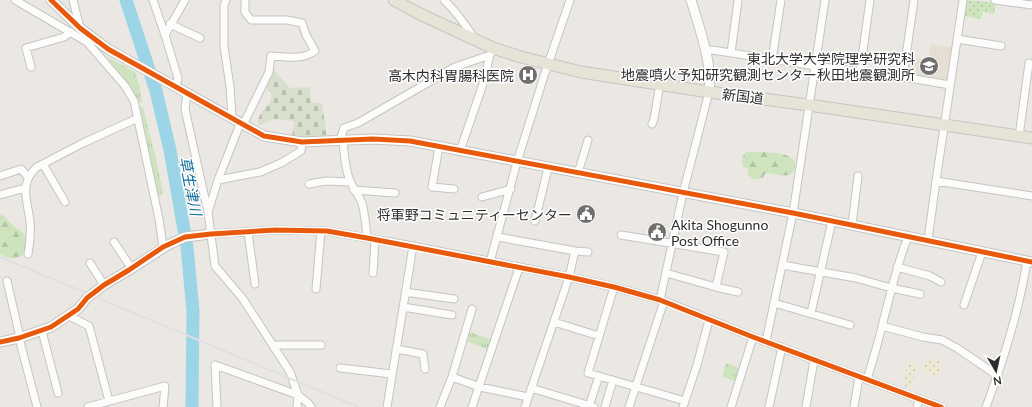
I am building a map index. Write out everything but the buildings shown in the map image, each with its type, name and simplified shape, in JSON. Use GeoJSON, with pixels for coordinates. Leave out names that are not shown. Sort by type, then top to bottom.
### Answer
{"type":"FeatureCollection","features":[{"type":"Feature","properties":{"kind":"main road","name":"新国道"},"geometry":{"type":"LineString","coordinates":[[394,0],[475,40],[491,51],[581,72],[709,92],[809,105],[1032,138]]}},
{"type":"Feature","properties":{"kind":"street"},"geometry":{"type":"LineString","coordinates":[[16,0],[79,31],[129,61],[264,136],[302,142],[373,139],[410,141],[578,174],[793,213],[1030,261],[1004,357],[986,407]]}},
{"type":"Feature","properties":{"kind":"street"},"geometry":{"type":"LineString","coordinates":[[51,0],[125,86],[134,101],[165,246]]}},
{"type":"Feature","properties":{"kind":"street"},"geometry":{"type":"LineString","coordinates":[[73,0],[79,31],[87,42]]}},
{"type":"Feature","properties":{"kind":"street"},"geometry":{"type":"LineString","coordinates":[[153,0],[178,78],[175,87]]}},
{"type":"Feature","properties":{"kind":"street"},"geometry":{"type":"LineString","coordinates":[[165,34],[185,0]]}},
{"type":"Feature","properties":{"kind":"street"},"geometry":{"type":"LineString","coordinates":[[226,0],[224,4],[224,47],[230,86],[238,122]]}},
{"type":"Feature","properties":{"kind":"street"},"geometry":{"type":"LineString","coordinates":[[208,212],[238,122],[269,72],[271,56],[295,57],[309,55],[315,51],[306,35],[302,23],[287,20],[251,20],[245,12],[245,0]]}},
{"type":"Feature","properties":{"kind":"street"},"geometry":{"type":"LineString","coordinates":[[444,0],[464,21],[475,40]]}},
{"type":"Feature","properties":{"kind":"street"},"geometry":{"type":"LineString","coordinates":[[490,262],[511,189],[517,162],[570,0]]}},
{"type":"Feature","properties":{"kind":"street"},"geometry":{"type":"LineString","coordinates":[[629,407],[662,301],[666,273],[683,193],[709,92],[710,82],[705,51],[691,0]]}},
{"type":"Feature","properties":{"kind":"street"},"geometry":{"type":"LineString","coordinates":[[731,53],[738,0]]}},
{"type":"Feature","properties":{"kind":"street"},"geometry":{"type":"LineString","coordinates":[[772,60],[781,0]]}},
{"type":"Feature","properties":{"kind":"street"},"geometry":{"type":"LineString","coordinates":[[766,341],[793,213],[825,0]]}},
{"type":"Feature","properties":{"kind":"street"},"geometry":{"type":"LineString","coordinates":[[860,72],[870,0]]}},
{"type":"Feature","properties":{"kind":"street"},"geometry":{"type":"LineString","coordinates":[[903,77],[914,0]]}},
{"type":"Feature","properties":{"kind":"street"},"geometry":{"type":"LineString","coordinates":[[928,240],[963,0]]}},
{"type":"Feature","properties":{"kind":"street"},"geometry":{"type":"LineString","coordinates":[[995,0],[1032,5]]}},
{"type":"Feature","properties":{"kind":"street"},"geometry":{"type":"LineString","coordinates":[[170,24],[200,38]]}},
{"type":"Feature","properties":{"kind":"street"},"geometry":{"type":"LineString","coordinates":[[31,67],[26,48],[79,31]]}},
{"type":"Feature","properties":{"kind":"street"},"geometry":{"type":"LineString","coordinates":[[957,38],[1001,46]]}},
{"type":"Feature","properties":{"kind":"street"},"geometry":{"type":"LineString","coordinates":[[705,51],[712,50],[950,85]]}},
{"type":"Feature","properties":{"kind":"street"},"geometry":{"type":"LineString","coordinates":[[366,238],[365,218],[361,201],[350,182],[344,160],[342,140],[344,128],[358,123],[456,67],[491,51]]}},
{"type":"Feature","properties":{"kind":"street"},"geometry":{"type":"LineString","coordinates":[[460,151],[482,87],[491,51]]}},
{"type":"Feature","properties":{"kind":"street"},"geometry":{"type":"LineString","coordinates":[[1019,136],[1029,63]]}},
{"type":"Feature","properties":{"kind":"street"},"geometry":{"type":"LineString","coordinates":[[652,124],[660,84]]}},
{"type":"Feature","properties":{"kind":"street"},"geometry":{"type":"LineString","coordinates":[[187,93],[185,109],[208,212],[209,234],[215,266],[243,299],[292,377],[298,395],[297,407]]}},
{"type":"Feature","properties":{"kind":"street"},"geometry":{"type":"LineString","coordinates":[[28,254],[31,238],[25,188],[31,172],[43,164],[138,118]]}},
{"type":"Feature","properties":{"kind":"street"},"geometry":{"type":"LineString","coordinates":[[578,174],[588,140]]}},
{"type":"Feature","properties":{"kind":"street"},"geometry":{"type":"LineString","coordinates":[[218,180],[260,172],[281,164],[301,151],[302,142]]}},
{"type":"Feature","properties":{"kind":"street"},"geometry":{"type":"LineString","coordinates":[[439,147],[432,188],[454,189]]}},
{"type":"Feature","properties":{"kind":"street"},"geometry":{"type":"LineString","coordinates":[[43,164],[64,202]]}},
{"type":"Feature","properties":{"kind":"street"},"geometry":{"type":"LineString","coordinates":[[535,221],[548,168]]}},
{"type":"Feature","properties":{"kind":"street"},"geometry":{"type":"LineString","coordinates":[[0,176],[21,169],[28,177]]}},
{"type":"Feature","properties":{"kind":"street"},"geometry":{"type":"LineString","coordinates":[[852,225],[858,176]]}},
{"type":"Feature","properties":{"kind":"street"},"geometry":{"type":"LineString","coordinates":[[309,184],[326,181],[350,182]]}},
{"type":"Feature","properties":{"kind":"street"},"geometry":{"type":"LineString","coordinates":[[936,181],[1032,196]]}},
{"type":"Feature","properties":{"kind":"street"},"geometry":{"type":"LineString","coordinates":[[0,195],[25,188]]}},
{"type":"Feature","properties":{"kind":"street"},"geometry":{"type":"LineString","coordinates":[[482,197],[511,189]]}},
{"type":"Feature","properties":{"kind":"street"},"geometry":{"type":"LineString","coordinates":[[354,190],[395,193]]}},
{"type":"Feature","properties":{"kind":"street"},"geometry":{"type":"LineString","coordinates":[[811,313],[832,221]]}},
{"type":"Feature","properties":{"kind":"street"},"geometry":{"type":"LineString","coordinates":[[0,342],[20,338],[51,327],[70,316],[87,298],[104,285],[165,246],[186,237],[209,234],[276,230],[321,231],[413,246],[614,287],[662,301],[753,337],[941,407]]}},
{"type":"Feature","properties":{"kind":"street"},"geometry":{"type":"LineString","coordinates":[[316,289],[321,231]]}},
{"type":"Feature","properties":{"kind":"street"},"geometry":{"type":"LineString","coordinates":[[248,232],[255,284]]}},
{"type":"Feature","properties":{"kind":"street"},"geometry":{"type":"LineString","coordinates":[[621,235],[724,252],[716,287]]}},
{"type":"Feature","properties":{"kind":"street"},"geometry":{"type":"LineString","coordinates":[[498,237],[588,252]]}},
{"type":"Feature","properties":{"kind":"street"},"geometry":{"type":"LineString","coordinates":[[867,380],[897,267],[908,237]]}},
{"type":"Feature","properties":{"kind":"street"},"geometry":{"type":"LineString","coordinates":[[373,273],[375,239]]}},
{"type":"Feature","properties":{"kind":"street"},"geometry":{"type":"LineString","coordinates":[[114,242],[132,268]]}},
{"type":"Feature","properties":{"kind":"street"},"geometry":{"type":"LineString","coordinates":[[387,407],[413,246]]}},
{"type":"Feature","properties":{"kind":"street"},"geometry":{"type":"LineString","coordinates":[[525,407],[569,277],[575,250]]}},
{"type":"Feature","properties":{"kind":"street"},"geometry":{"type":"LineString","coordinates":[[964,305],[982,252]]}},
{"type":"Feature","properties":{"kind":"street"},"geometry":{"type":"LineString","coordinates":[[90,263],[104,285]]}},
{"type":"Feature","properties":{"kind":"street"},"geometry":{"type":"LineString","coordinates":[[782,265],[856,278],[891,288],[920,294]]}},
{"type":"Feature","properties":{"kind":"street"},"geometry":{"type":"LineString","coordinates":[[897,267],[930,276],[940,282]]}},
{"type":"Feature","properties":{"kind":"street"},"geometry":{"type":"LineString","coordinates":[[472,407],[519,268]]}},
{"type":"Feature","properties":{"kind":"street"},"geometry":{"type":"LineString","coordinates":[[666,273],[738,292]]}},
{"type":"Feature","properties":{"kind":"street"},"geometry":{"type":"LineString","coordinates":[[7,281],[37,407]]}},
{"type":"Feature","properties":{"kind":"street"},"geometry":{"type":"LineString","coordinates":[[614,287],[588,373],[636,386],[684,404],[697,366],[709,320]]}},
{"type":"Feature","properties":{"kind":"street"},"geometry":{"type":"LineString","coordinates":[[405,292],[454,299]]}},
{"type":"Feature","properties":{"kind":"street"},"geometry":{"type":"LineString","coordinates":[[774,303],[850,325]]}},
{"type":"Feature","properties":{"kind":"street"},"geometry":{"type":"LineString","coordinates":[[403,307],[452,315]]}},
{"type":"Feature","properties":{"kind":"street"},"geometry":{"type":"LineString","coordinates":[[440,407],[452,377],[472,309]]}},
{"type":"Feature","properties":{"kind":"street"},"geometry":{"type":"LineString","coordinates":[[70,316],[89,326],[108,401]]}},
{"type":"Feature","properties":{"kind":"street"},"geometry":{"type":"LineString","coordinates":[[554,322],[599,336]]}},
{"type":"Feature","properties":{"kind":"street"},"geometry":{"type":"LineString","coordinates":[[882,326],[923,337],[942,340],[957,348],[998,376]]}},
{"type":"Feature","properties":{"kind":"street"},"geometry":{"type":"LineString","coordinates":[[42,331],[58,392]]}},
{"type":"Feature","properties":{"kind":"street"},"geometry":{"type":"LineString","coordinates":[[731,407],[753,337]]}},
{"type":"Feature","properties":{"kind":"street"},"geometry":{"type":"LineString","coordinates":[[273,345],[321,345]]}},
{"type":"Feature","properties":{"kind":"street"},"geometry":{"type":"LineString","coordinates":[[769,407],[782,348]]}},
{"type":"Feature","properties":{"kind":"street"},"geometry":{"type":"LineString","coordinates":[[396,349],[423,354],[425,370]]}},
{"type":"Feature","properties":{"kind":"street"},"geometry":{"type":"LineString","coordinates":[[806,407],[814,360]]}},
{"type":"Feature","properties":{"kind":"street"},"geometry":{"type":"LineString","coordinates":[[217,407],[215,365],[298,395],[311,407]]}},
{"type":"Feature","properties":{"kind":"street"},"geometry":{"type":"LineString","coordinates":[[340,368],[392,374]]}},
{"type":"Feature","properties":{"kind":"street"},"geometry":{"type":"LineString","coordinates":[[531,388],[591,406],[599,376]]}},
{"type":"Feature","properties":{"kind":"street"},"geometry":{"type":"LineString","coordinates":[[854,407],[859,376]]}},
{"type":"Feature","properties":{"kind":"street"},"geometry":{"type":"LineString","coordinates":[[452,377],[480,387],[528,397]]}},
{"type":"Feature","properties":{"kind":"street"},"geometry":{"type":"LineString","coordinates":[[604,407],[613,380]]}},
{"type":"Feature","properties":{"kind":"street"},"geometry":{"type":"LineString","coordinates":[[88,407],[165,386],[163,407]]}},
{"type":"Feature","properties":{"kind":"street"},"geometry":{"type":"LineString","coordinates":[[917,407],[919,399]]}},
{"type":"Feature","properties":{"kind":"shaded area","name":"東北大学大学院理学研究科 地震噴火予知研究観測センター秋田地震観測所"},"geometry":{"type":"Polygon","coordinates":[[[931,44],[953,48],[947,81],[908,75],[906,72],[909,57],[928,60],[931,44]]]}},
{"type":"Feature","properties":{"kind":"green space"},"geometry":{"type":"Polygon","coordinates":[[[967,0],[996,3],[994,14],[982,12],[981,19],[965,16],[967,0]]]}},
{"type":"Feature","properties":{"kind":"green space"},"geometry":{"type":"Polygon","coordinates":[[[106,56],[135,72],[140,88],[142,102],[137,102],[128,86],[106,56]]]}},
{"type":"Feature","properties":{"kind":"green space"},"geometry":{"type":"Polygon","coordinates":[[[273,69],[290,88],[309,87],[312,103],[322,103],[327,138],[292,137],[294,121],[273,119],[259,126],[258,122],[260,115],[271,101],[271,93],[264,85],[273,69]]]}},
{"type":"Feature","properties":{"kind":"green space"},"geometry":{"type":"Polygon","coordinates":[[[140,107],[143,107],[155,155],[163,192],[161,195],[157,195],[140,107]]]}},
{"type":"Feature","properties":{"kind":"green space"},"geometry":{"type":"Polygon","coordinates":[[[746,152],[779,153],[791,157],[795,161],[795,167],[793,172],[787,175],[768,173],[765,174],[762,179],[753,179],[748,175],[748,169],[742,165],[743,157],[746,152]]]}},
{"type":"Feature","properties":{"kind":"green space"},"geometry":{"type":"Polygon","coordinates":[[[0,214],[27,237],[27,246],[20,257],[8,258],[0,254],[0,214]]]}},
{"type":"Feature","properties":{"kind":"green space"},"geometry":{"type":"Polygon","coordinates":[[[470,332],[492,340],[488,350],[467,341],[470,332]]]}},
{"type":"Feature","properties":{"kind":"green space"},"geometry":{"type":"Polygon","coordinates":[[[726,363],[740,368],[735,381],[722,377],[726,363]]]}},
{"type":"Feature","properties":{"kind":"sand"},"geometry":{"type":"Polygon","coordinates":[[[927,359],[942,361],[938,376],[923,372],[927,359]]]}},
{"type":"Feature","properties":{"kind":"sand"},"geometry":{"type":"Polygon","coordinates":[[[908,361],[918,364],[911,389],[903,386],[908,361]]]}},
{"type":"Feature","properties":{"kind":"waterway","name":"草生津川"},"geometry":{"type":"LineString","coordinates":[[126,0],[156,91],[170,150],[187,247],[193,311],[192,407]]}},
{"type":"Feature","properties":{"kind":"railway"},"geometry":{"type":"LineString","coordinates":[[0,257],[358,407]]}},
{"type":"Feature","properties":{"kind":"cycle path"},"geometry":{"type":"LineString","coordinates":[[51,0],[80,28],[108,49],[264,136],[302,142],[373,139],[410,141],[793,213],[1032,262]]}},
{"type":"Feature","properties":{"kind":"cycle path"},"geometry":{"type":"LineString","coordinates":[[0,342],[19,338],[51,327],[78,309],[87,298],[104,285],[163,247],[185,237],[276,230],[327,231],[569,277],[614,287],[660,300],[753,337],[941,407]]}},
{"type":"Feature","properties":{"kind":"place","name":"東北大学大学院理学研究科 地震噴火予知研究観測センター秋田地震観測所"},"geometry":{"type":"Point","coordinates":[929,66]}},
{"type":"Feature","properties":{"kind":"place","name":"高木内科胃腸科医院"},"geometry":{"type":"Point","coordinates":[528,75]}},
{"type":"Feature","properties":{"kind":"place","name":"将軍野コミュニティーセンター"},"geometry":{"type":"Point","coordinates":[586,214]}},
{"type":"Feature","properties":{"kind":"place","name":"Akita Shogunno Post Office"},"geometry":{"type":"Point","coordinates":[657,232]}}]}
